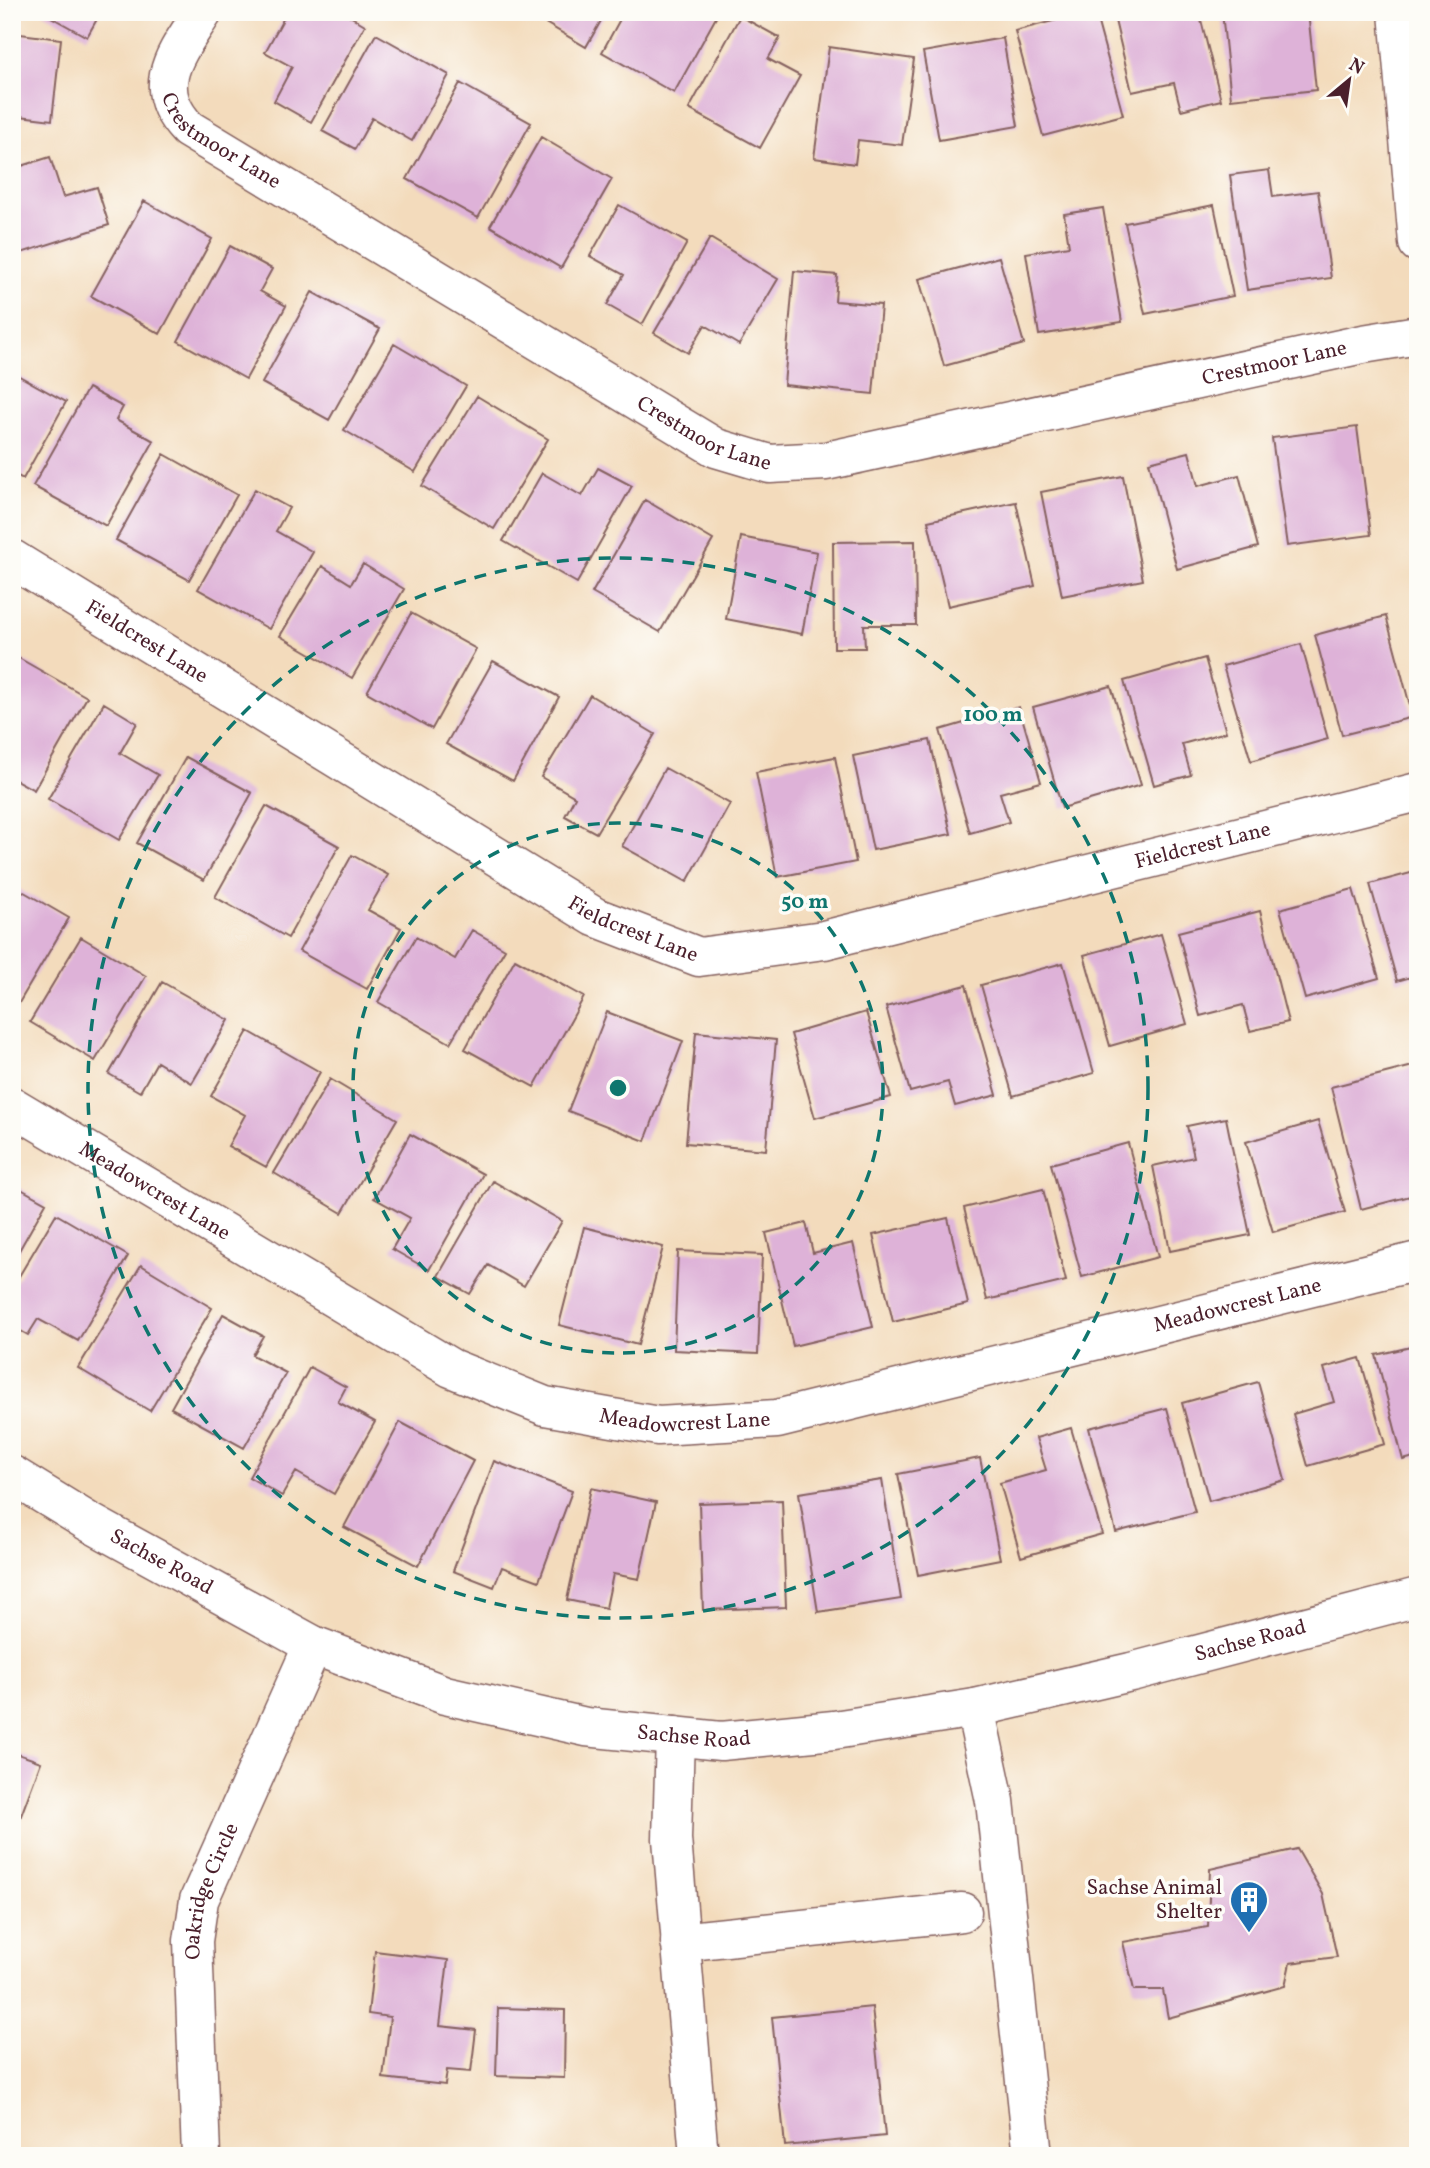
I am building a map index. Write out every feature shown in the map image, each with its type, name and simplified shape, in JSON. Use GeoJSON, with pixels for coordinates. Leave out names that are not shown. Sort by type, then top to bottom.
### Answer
{"type":"FeatureCollection","features":[{"type":"Feature","properties":{"kind":"street","name":"Crestmoor Lane"},"geometry":{"type":"LineString","coordinates":[[203,12],[172,62],[167,82],[168,100],[188,129],[716,449],[771,464],[826,461],[1363,344],[1418,335]]}},
{"type":"Feature","properties":{"kind":"street"},"geometry":{"type":"LineString","coordinates":[[1398,12],[1418,243]]}},
{"type":"Feature","properties":{"kind":"street","name":"Fieldcrest Lane"},"geometry":{"type":"LineString","coordinates":[[12,559],[595,917],[699,957],[824,940],[1418,792]]}},
{"type":"Feature","properties":{"kind":"street","name":"Meadowcrest Lane"},"geometry":{"type":"LineString","coordinates":[[12,1106],[451,1368],[545,1406],[658,1426],[777,1419],[1418,1261]]}},
{"type":"Feature","properties":{"kind":"street","name":"Sachse Road"},"geometry":{"type":"LineString","coordinates":[[12,1475],[87,1521],[313,1644],[445,1695],[586,1727],[721,1741],[834,1730],[975,1708],[1131,1672],[1418,1597]]}},
{"type":"Feature","properties":{"kind":"street","name":"Oakridge Circle"},"geometry":{"type":"LineString","coordinates":[[201,2156],[193,1941],[199,1900],[313,1644]]}},
{"type":"Feature","properties":{"kind":"street"},"geometry":{"type":"LineString","coordinates":[[975,1708],[995,1801],[1033,2156]]}},
{"type":"Feature","properties":{"kind":"street"},"geometry":{"type":"LineString","coordinates":[[675,1736],[672,1839],[698,2156]]}},
{"type":"Feature","properties":{"kind":"street"},"geometry":{"type":"LineString","coordinates":[[680,1942],[962,1912]]}},
{"type":"Feature","properties":{"kind":"building"},"geometry":{"type":"Polygon","coordinates":[[[42,12],[101,12],[87,37],[42,12]]]}},
{"type":"Feature","properties":{"kind":"building"},"geometry":{"type":"Polygon","coordinates":[[[287,12],[343,12],[365,25],[311,122],[274,101],[292,67],[265,52],[287,12]]]}},
{"type":"Feature","properties":{"kind":"building"},"geometry":{"type":"Polygon","coordinates":[[[527,12],[606,12],[586,47],[527,12]]]}},
{"type":"Feature","properties":{"kind":"building"},"geometry":{"type":"Polygon","coordinates":[[[624,12],[719,12],[674,93],[602,52],[624,12]]]}},
{"type":"Feature","properties":{"kind":"building"},"geometry":{"type":"Polygon","coordinates":[[[1095,12],[1123,115],[1043,136],[1015,31],[1095,12]]]}},
{"type":"Feature","properties":{"kind":"building"},"geometry":{"type":"Polygon","coordinates":[[[1113,12],[1199,12],[1221,100],[1181,110],[1174,83],[1132,92],[1113,12]]]}},
{"type":"Feature","properties":{"kind":"building"},"geometry":{"type":"Polygon","coordinates":[[[1222,12],[1308,12],[1316,90],[1231,99],[1222,12]]]}},
{"type":"Feature","properties":{"kind":"building"},"geometry":{"type":"Polygon","coordinates":[[[740,16],[780,38],[768,59],[800,76],[760,148],[689,109],[740,16]]]}},
{"type":"Feature","properties":{"kind":"building"},"geometry":{"type":"Polygon","coordinates":[[[12,33],[61,39],[52,120],[12,115],[12,33]]]}},
{"type":"Feature","properties":{"kind":"building"},"geometry":{"type":"Polygon","coordinates":[[[376,34],[449,75],[412,141],[372,118],[355,149],[322,131],[376,34]]]}},
{"type":"Feature","properties":{"kind":"building"},"geometry":{"type":"Polygon","coordinates":[[[1003,38],[1018,126],[939,140],[923,52],[1003,38]]]}},
{"type":"Feature","properties":{"kind":"building"},"geometry":{"type":"Polygon","coordinates":[[[829,47],[914,59],[902,145],[858,140],[855,164],[814,158],[829,47]]]}},
{"type":"Feature","properties":{"kind":"building"},"geometry":{"type":"Polygon","coordinates":[[[460,83],[531,123],[478,218],[407,179],[460,83]]]}},
{"type":"Feature","properties":{"kind":"building"},"geometry":{"type":"Polygon","coordinates":[[[541,137],[612,179],[561,268],[490,226],[541,137]]]}},
{"type":"Feature","properties":{"kind":"building"},"geometry":{"type":"Polygon","coordinates":[[[50,157],[63,197],[97,187],[109,225],[12,256],[12,169],[50,157]]]}},
{"type":"Feature","properties":{"kind":"building"},"geometry":{"type":"Polygon","coordinates":[[[1269,170],[1273,197],[1318,191],[1331,278],[1247,290],[1230,175],[1269,170]]]}},
{"type":"Feature","properties":{"kind":"building"},"geometry":{"type":"Polygon","coordinates":[[[144,201],[212,239],[160,334],[91,296],[144,201]]]}},
{"type":"Feature","properties":{"kind":"building"},"geometry":{"type":"Polygon","coordinates":[[[619,205],[687,243],[642,325],[607,305],[624,275],[590,256],[619,205]]]}},
{"type":"Feature","properties":{"kind":"building"},"geometry":{"type":"Polygon","coordinates":[[[1214,205],[1233,296],[1145,314],[1125,223],[1214,205]]]}},
{"type":"Feature","properties":{"kind":"building"},"geometry":{"type":"Polygon","coordinates":[[[1103,208],[1122,322],[1039,335],[1026,253],[1069,246],[1064,214],[1103,208]]]}},
{"type":"Feature","properties":{"kind":"building"},"geometry":{"type":"Polygon","coordinates":[[[710,238],[778,279],[739,345],[705,325],[688,353],[654,333],[710,238]]]}},
{"type":"Feature","properties":{"kind":"building"},"geometry":{"type":"Polygon","coordinates":[[[230,246],[272,269],[260,291],[286,306],[246,379],[178,341],[230,246]]]}},
{"type":"Feature","properties":{"kind":"building"},"geometry":{"type":"Polygon","coordinates":[[[999,257],[1024,344],[944,366],[919,279],[999,257]]]}},
{"type":"Feature","properties":{"kind":"building"},"geometry":{"type":"Polygon","coordinates":[[[794,271],[837,275],[835,301],[881,305],[873,394],[784,385],[794,271]]]}},
{"type":"Feature","properties":{"kind":"building"},"geometry":{"type":"Polygon","coordinates":[[[312,292],[380,329],[329,420],[262,383],[312,292]]]}},
{"type":"Feature","properties":{"kind":"building"},"geometry":{"type":"Polygon","coordinates":[[[394,344],[466,386],[415,472],[344,430],[394,344]]]}},
{"type":"Feature","properties":{"kind":"building"},"geometry":{"type":"Polygon","coordinates":[[[12,372],[66,402],[23,479],[12,473],[12,372]]]}},
{"type":"Feature","properties":{"kind":"building"},"geometry":{"type":"Polygon","coordinates":[[[88,388],[123,407],[116,420],[154,441],[106,526],[33,486],[88,388]]]}},
{"type":"Feature","properties":{"kind":"building"},"geometry":{"type":"Polygon","coordinates":[[[477,396],[548,439],[494,529],[422,486],[477,396]]]}},
{"type":"Feature","properties":{"kind":"building"},"geometry":{"type":"Polygon","coordinates":[[[1357,427],[1371,535],[1287,546],[1272,438],[1357,427]]]}},
{"type":"Feature","properties":{"kind":"building"},"geometry":{"type":"Polygon","coordinates":[[[1189,452],[1198,486],[1239,475],[1258,547],[1177,569],[1149,462],[1189,452]]]}},
{"type":"Feature","properties":{"kind":"building"},"geometry":{"type":"Polygon","coordinates":[[[164,454],[237,495],[189,580],[116,540],[164,454]]]}},
{"type":"Feature","properties":{"kind":"building"},"geometry":{"type":"Polygon","coordinates":[[[598,468],[632,486],[577,583],[503,541],[542,473],[582,496],[598,468]]]}},
{"type":"Feature","properties":{"kind":"building"},"geometry":{"type":"Polygon","coordinates":[[[1123,476],[1143,580],[1062,596],[1041,492],[1123,476]]]}},
{"type":"Feature","properties":{"kind":"building"},"geometry":{"type":"Polygon","coordinates":[[[255,489],[289,508],[276,531],[313,552],[269,629],[198,589],[255,489]]]}},
{"type":"Feature","properties":{"kind":"building"},"geometry":{"type":"Polygon","coordinates":[[[645,500],[713,540],[660,632],[592,593],[645,500]]]}},
{"type":"Feature","properties":{"kind":"building"},"geometry":{"type":"Polygon","coordinates":[[[1016,502],[1035,586],[948,606],[928,521],[1016,502]]]}},
{"type":"Feature","properties":{"kind":"building"},"geometry":{"type":"Polygon","coordinates":[[[741,537],[817,552],[802,634],[726,619],[741,537]]]}},
{"type":"Feature","properties":{"kind":"building"},"geometry":{"type":"Polygon","coordinates":[[[915,541],[916,625],[864,625],[865,648],[834,648],[833,542],[915,541]]]}},
{"type":"Feature","properties":{"kind":"building"},"geometry":{"type":"Polygon","coordinates":[[[363,564],[404,589],[352,678],[280,636],[322,566],[351,584],[363,564]]]}},
{"type":"Feature","properties":{"kind":"building"},"geometry":{"type":"Polygon","coordinates":[[[411,613],[476,649],[432,729],[367,692],[411,613]]]}},
{"type":"Feature","properties":{"kind":"building"},"geometry":{"type":"Polygon","coordinates":[[[1386,616],[1413,717],[1342,735],[1315,635],[1386,616]]]}},
{"type":"Feature","properties":{"kind":"building"},"geometry":{"type":"Polygon","coordinates":[[[1301,644],[1328,739],[1251,761],[1223,666],[1301,644]]]}},
{"type":"Feature","properties":{"kind":"building"},"geometry":{"type":"Polygon","coordinates":[[[17,657],[87,697],[34,790],[12,778],[12,666],[17,657]]]}},
{"type":"Feature","properties":{"kind":"building"},"geometry":{"type":"Polygon","coordinates":[[[1205,658],[1226,732],[1182,744],[1191,775],[1154,785],[1124,681],[1205,658]]]}},
{"type":"Feature","properties":{"kind":"building"},"geometry":{"type":"Polygon","coordinates":[[[493,661],[559,697],[513,781],[446,744],[493,661]]]}},
{"type":"Feature","properties":{"kind":"building"},"geometry":{"type":"Polygon","coordinates":[[[1111,686],[1141,785],[1062,808],[1033,707],[1111,686]]]}},
{"type":"Feature","properties":{"kind":"building"},"geometry":{"type":"Polygon","coordinates":[[[590,695],[655,734],[596,833],[565,816],[575,797],[541,777],[590,695]]]}},
{"type":"Feature","properties":{"kind":"building"},"geometry":{"type":"Polygon","coordinates":[[[104,703],[137,723],[120,753],[158,775],[119,840],[48,799],[104,703]]]}},
{"type":"Feature","properties":{"kind":"building"},"geometry":{"type":"Polygon","coordinates":[[[1019,707],[1041,782],[1000,793],[1009,822],[970,833],[940,730],[1019,707]]]}},
{"type":"Feature","properties":{"kind":"building"},"geometry":{"type":"Polygon","coordinates":[[[930,740],[951,834],[873,850],[853,756],[930,740]]]}},
{"type":"Feature","properties":{"kind":"building"},"geometry":{"type":"Polygon","coordinates":[[[186,757],[252,793],[204,880],[137,843],[186,757]]]}},
{"type":"Feature","properties":{"kind":"building"},"geometry":{"type":"Polygon","coordinates":[[[835,757],[856,862],[777,877],[756,772],[835,757]]]}},
{"type":"Feature","properties":{"kind":"building"},"geometry":{"type":"Polygon","coordinates":[[[665,768],[730,804],[687,882],[622,846],[665,768]]]}},
{"type":"Feature","properties":{"kind":"building"},"geometry":{"type":"Polygon","coordinates":[[[266,806],[339,846],[288,938],[215,897],[266,806]]]}},
{"type":"Feature","properties":{"kind":"building"},"geometry":{"type":"Polygon","coordinates":[[[352,855],[388,875],[368,910],[401,928],[367,989],[299,951],[352,855]]]}},
{"type":"Feature","properties":{"kind":"building"},"geometry":{"type":"Polygon","coordinates":[[[1418,871],[1418,975],[1397,981],[1370,884],[1418,871]]]}},
{"type":"Feature","properties":{"kind":"building"},"geometry":{"type":"Polygon","coordinates":[[[12,885],[69,918],[16,1008],[12,1006],[12,885]]]}},
{"type":"Feature","properties":{"kind":"building"},"geometry":{"type":"Polygon","coordinates":[[[1353,889],[1379,978],[1305,999],[1280,909],[1353,889]]]}},
{"type":"Feature","properties":{"kind":"building"},"geometry":{"type":"Polygon","coordinates":[[[1260,911],[1288,1022],[1250,1031],[1243,1005],[1200,1016],[1178,932],[1260,911]]]}},
{"type":"Feature","properties":{"kind":"building"},"geometry":{"type":"Polygon","coordinates":[[[472,930],[505,949],[450,1043],[378,1002],[416,937],[455,959],[472,930]]]}},
{"type":"Feature","properties":{"kind":"building"},"geometry":{"type":"Polygon","coordinates":[[[1161,934],[1187,1024],[1110,1046],[1084,955],[1161,934]]]}},
{"type":"Feature","properties":{"kind":"building"},"geometry":{"type":"Polygon","coordinates":[[[81,937],[146,976],[95,1061],[30,1022],[81,937]]]}},
{"type":"Feature","properties":{"kind":"building"},"geometry":{"type":"Polygon","coordinates":[[[515,959],[584,997],[534,1087],[465,1049],[515,959]]]}},
{"type":"Feature","properties":{"kind":"building"},"geometry":{"type":"Polygon","coordinates":[[[1063,963],[1094,1073],[1013,1096],[981,985],[1063,963]]]}},
{"type":"Feature","properties":{"kind":"building"},"geometry":{"type":"Polygon","coordinates":[[[162,982],[229,1020],[192,1083],[157,1062],[140,1092],[109,1074],[162,982]]]}},
{"type":"Feature","properties":{"kind":"building"},"geometry":{"type":"Polygon","coordinates":[[[966,985],[997,1095],[955,1106],[948,1082],[910,1092],[886,1007],[966,985]]]}},
{"type":"Feature","properties":{"kind":"building"},"geometry":{"type":"Polygon","coordinates":[[[607,1012],[683,1041],[645,1141],[568,1111],[607,1012]]]}},
{"type":"Feature","properties":{"kind":"building"},"geometry":{"type":"Polygon","coordinates":[[[866,1012],[891,1097],[815,1118],[791,1034],[866,1012]]]}},
{"type":"Feature","properties":{"kind":"building"},"geometry":{"type":"Polygon","coordinates":[[[248,1031],[320,1072],[266,1167],[228,1146],[245,1115],[211,1096],[248,1031]]]}},
{"type":"Feature","properties":{"kind":"building"},"geometry":{"type":"Polygon","coordinates":[[[696,1032],[776,1040],[766,1150],[686,1143],[696,1032]]]}},
{"type":"Feature","properties":{"kind":"building"},"geometry":{"type":"Polygon","coordinates":[[[1413,1066],[1418,1087],[1418,1194],[1361,1209],[1331,1087],[1413,1066]]]}},
{"type":"Feature","properties":{"kind":"building"},"geometry":{"type":"Polygon","coordinates":[[[330,1079],[397,1119],[342,1213],[274,1173],[330,1079]]]}},
{"type":"Feature","properties":{"kind":"building"},"geometry":{"type":"Polygon","coordinates":[[[1226,1118],[1250,1235],[1170,1251],[1153,1166],[1194,1157],[1187,1126],[1226,1118]]]}},
{"type":"Feature","properties":{"kind":"building"},"geometry":{"type":"Polygon","coordinates":[[[1318,1121],[1345,1212],[1273,1232],[1246,1142],[1318,1121]]]}},
{"type":"Feature","properties":{"kind":"building"},"geometry":{"type":"Polygon","coordinates":[[[410,1134],[483,1174],[429,1270],[392,1249],[410,1218],[374,1198],[410,1134]]]}},
{"type":"Feature","properties":{"kind":"building"},"geometry":{"type":"Polygon","coordinates":[[[1128,1143],[1158,1257],[1082,1277],[1051,1164],[1128,1143]]]}},
{"type":"Feature","properties":{"kind":"building"},"geometry":{"type":"Polygon","coordinates":[[[493,1181],[562,1221],[524,1286],[488,1265],[470,1294],[438,1276],[493,1181]]]}},
{"type":"Feature","properties":{"kind":"building"},"geometry":{"type":"Polygon","coordinates":[[[12,1184],[46,1203],[12,1263],[12,1184]]]}},
{"type":"Feature","properties":{"kind":"building"},"geometry":{"type":"Polygon","coordinates":[[[1043,1189],[1066,1281],[987,1300],[964,1208],[1043,1189]]]}},
{"type":"Feature","properties":{"kind":"building"},"geometry":{"type":"Polygon","coordinates":[[[56,1214],[128,1256],[78,1341],[38,1319],[28,1335],[12,1326],[12,1288],[56,1214]]]}},
{"type":"Feature","properties":{"kind":"building"},"geometry":{"type":"Polygon","coordinates":[[[948,1218],[968,1304],[893,1322],[873,1235],[948,1218]]]}},
{"type":"Feature","properties":{"kind":"building"},"geometry":{"type":"Polygon","coordinates":[[[806,1223],[813,1253],[853,1243],[873,1327],[793,1346],[766,1233],[806,1223]]]}},
{"type":"Feature","properties":{"kind":"building"},"geometry":{"type":"Polygon","coordinates":[[[584,1227],[663,1247],[638,1345],[559,1325],[584,1227]]]}},
{"type":"Feature","properties":{"kind":"building"},"geometry":{"type":"Polygon","coordinates":[[[678,1251],[762,1255],[758,1354],[674,1350],[678,1251]]]}},
{"type":"Feature","properties":{"kind":"building"},"geometry":{"type":"Polygon","coordinates":[[[141,1265],[212,1308],[150,1411],[78,1368],[141,1265]]]}},
{"type":"Feature","properties":{"kind":"building"},"geometry":{"type":"Polygon","coordinates":[[[223,1314],[263,1336],[252,1355],[286,1373],[244,1448],[171,1408],[223,1314]]]}},
{"type":"Feature","properties":{"kind":"building"},"geometry":{"type":"Polygon","coordinates":[[[1415,1346],[1418,1358],[1418,1456],[1403,1460],[1376,1355],[1415,1346]]]}},
{"type":"Feature","properties":{"kind":"building"},"geometry":{"type":"Polygon","coordinates":[[[1360,1358],[1385,1444],[1308,1466],[1293,1414],[1334,1402],[1324,1368],[1360,1358]]]}},
{"type":"Feature","properties":{"kind":"building"},"geometry":{"type":"Polygon","coordinates":[[[310,1367],[346,1387],[338,1402],[375,1422],[334,1494],[296,1472],[282,1496],[249,1477],[310,1367]]]}},
{"type":"Feature","properties":{"kind":"building"},"geometry":{"type":"Polygon","coordinates":[[[1258,1382],[1285,1480],[1209,1501],[1182,1403],[1258,1382]]]}},
{"type":"Feature","properties":{"kind":"building"},"geometry":{"type":"Polygon","coordinates":[[[1167,1408],[1195,1512],[1116,1532],[1089,1428],[1167,1408]]]}},
{"type":"Feature","properties":{"kind":"building"},"geometry":{"type":"Polygon","coordinates":[[[400,1422],[473,1461],[418,1566],[344,1527],[400,1422]]]}},
{"type":"Feature","properties":{"kind":"building"},"geometry":{"type":"Polygon","coordinates":[[[1071,1428],[1102,1534],[1021,1557],[1000,1483],[1046,1470],[1036,1438],[1071,1428]]]}},
{"type":"Feature","properties":{"kind":"building"},"geometry":{"type":"Polygon","coordinates":[[[980,1458],[1000,1559],[918,1575],[898,1474],[980,1458]]]}},
{"type":"Feature","properties":{"kind":"building"},"geometry":{"type":"Polygon","coordinates":[[[494,1461],[572,1491],[539,1581],[502,1567],[494,1587],[453,1571],[494,1461]]]}},
{"type":"Feature","properties":{"kind":"building"},"geometry":{"type":"Polygon","coordinates":[[[882,1480],[901,1599],[818,1612],[799,1493],[882,1480]]]}},
{"type":"Feature","properties":{"kind":"building"},"geometry":{"type":"Polygon","coordinates":[[[591,1488],[656,1502],[639,1579],[613,1574],[606,1608],[567,1600],[591,1488]]]}},
{"type":"Feature","properties":{"kind":"building"},"geometry":{"type":"Polygon","coordinates":[[[782,1500],[786,1607],[703,1610],[699,1503],[782,1500]]]}},
{"type":"Feature","properties":{"kind":"building"},"geometry":{"type":"Polygon","coordinates":[[[12,1752],[41,1762],[13,1837],[12,1837],[12,1752]]]}},
{"type":"Feature","properties":{"kind":"building","name":"Sachse Animal Shelter"},"geometry":{"type":"Polygon","coordinates":[[[1297,1849],[1323,1894],[1337,1957],[1290,1963],[1285,1986],[1168,2018],[1163,1990],[1134,1990],[1123,1942],[1208,1927],[1210,1869],[1297,1849]]]}},
{"type":"Feature","properties":{"kind":"building"},"geometry":{"type":"Polygon","coordinates":[[[375,1951],[448,1960],[440,2026],[476,2030],[471,2072],[447,2070],[445,2085],[383,2078],[390,2017],[368,2014],[375,1951]]]}},
{"type":"Feature","properties":{"kind":"building"},"geometry":{"type":"Polygon","coordinates":[[[872,2007],[885,2136],[785,2146],[772,2017],[872,2007]]]}},
{"type":"Feature","properties":{"kind":"building"},"geometry":{"type":"Polygon","coordinates":[[[498,2008],[565,2010],[564,2078],[496,2076],[498,2008]]]}},
{"type":"Feature","properties":{"kind":"place","name":"Sachse Animal Shelter"},"geometry":{"type":"Point","coordinates":[1249,1934]}}]}
